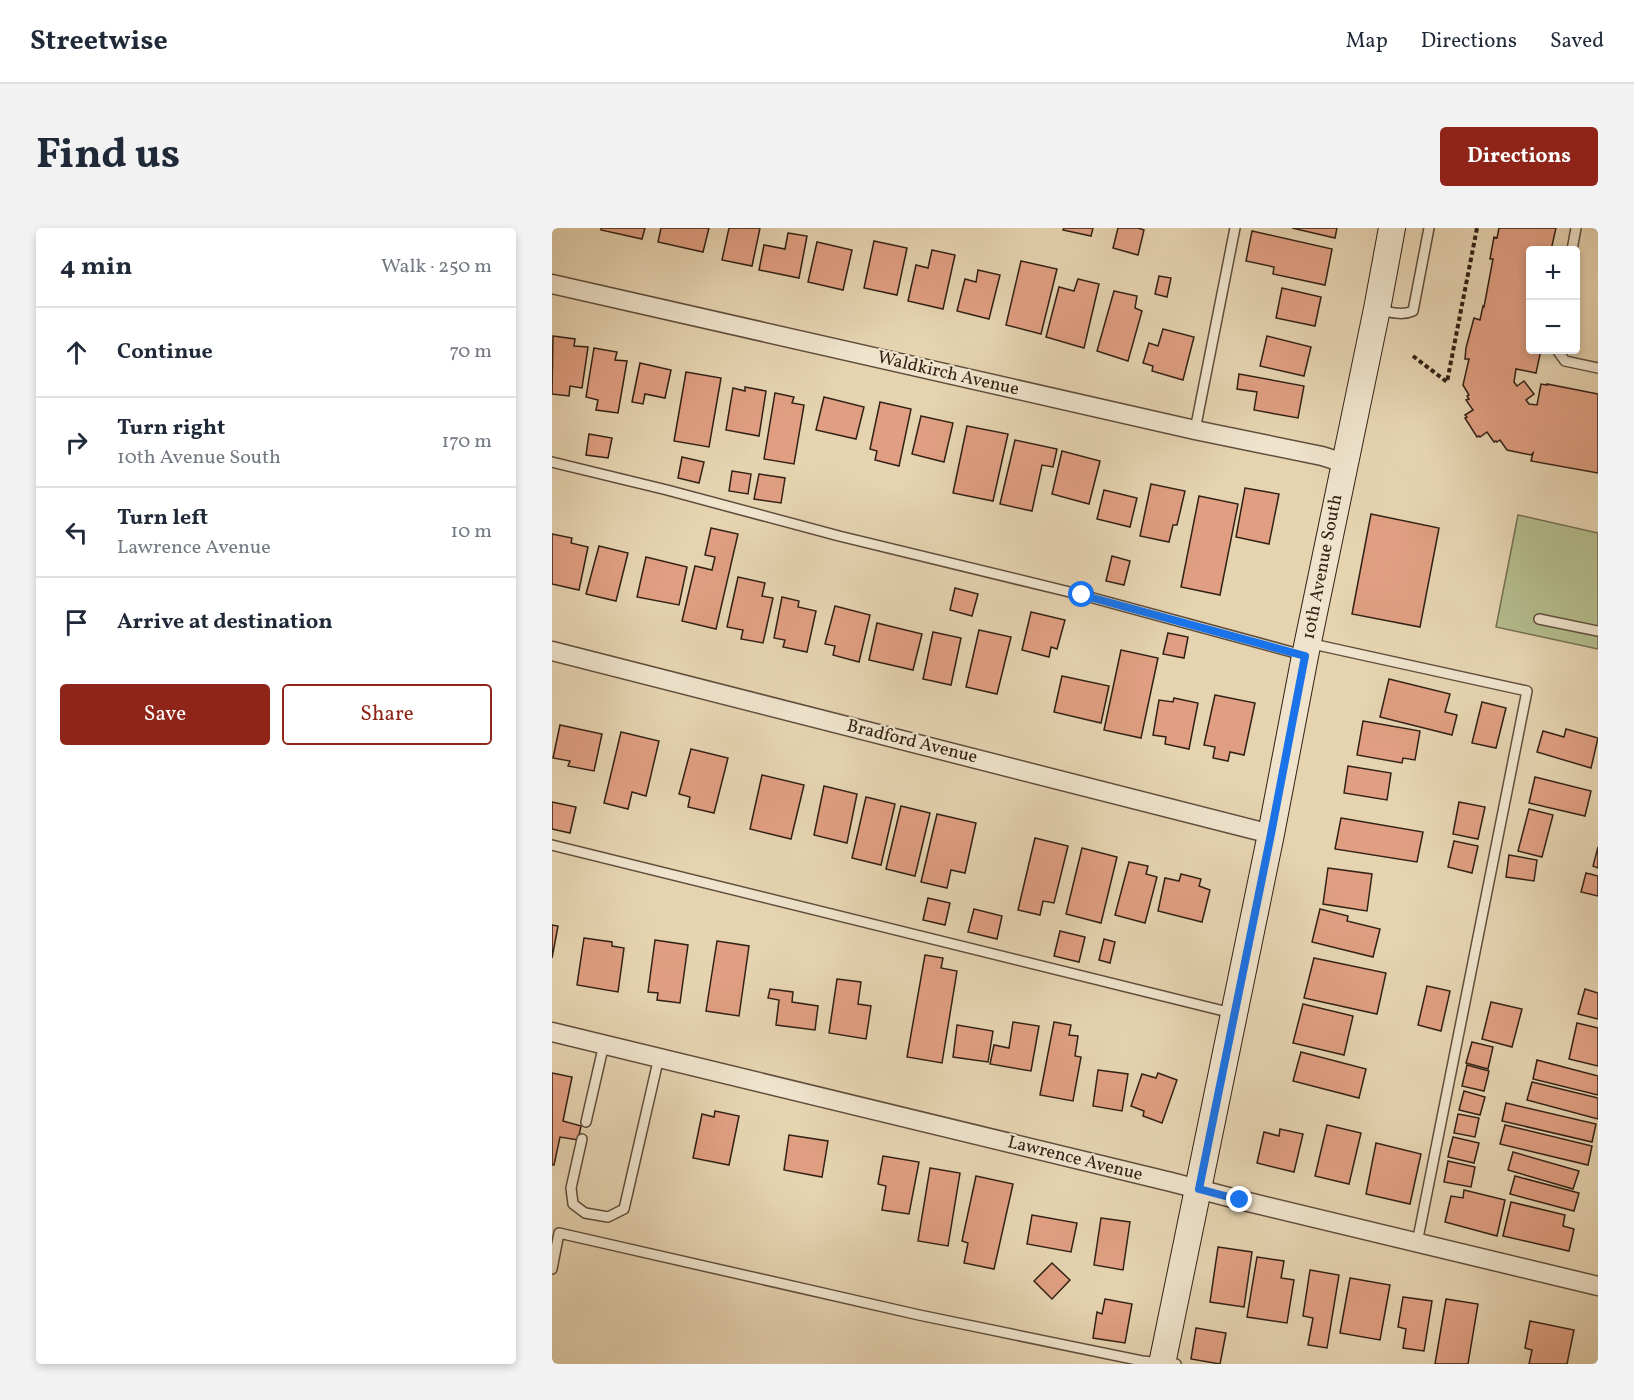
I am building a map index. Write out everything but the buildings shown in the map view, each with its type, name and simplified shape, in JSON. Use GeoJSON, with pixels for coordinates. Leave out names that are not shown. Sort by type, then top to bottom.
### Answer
{"type":"FeatureCollection","features":[{"type":"Feature","properties":{"kind":"street","name":"10th Avenue South"},"geometry":{"type":"LineString","coordinates":[[1166,1364],[1306,649],[1392,228]]}},
{"type":"Feature","properties":{"kind":"street","name":"Waldkirch Avenue"},"geometry":{"type":"LineString","coordinates":[[552,284],[1195,430],[1322,456],[1344,463]]}},
{"type":"Feature","properties":{"kind":"street","name":"Bradford Avenue"},"geometry":{"type":"LineString","coordinates":[[552,651],[1271,834]]}},
{"type":"Feature","properties":{"kind":"street","name":"Lawrence Avenue"},"geometry":{"type":"LineString","coordinates":[[552,1032],[1598,1286]]}},
{"type":"Feature","properties":{"kind":"lane"},"geometry":{"type":"LineString","coordinates":[[1195,430],[1235,228]]}},
{"type":"Feature","properties":{"kind":"lane"},"geometry":{"type":"LineString","coordinates":[[1377,309],[1401,313],[1413,311],[1430,228]]}},
{"type":"Feature","properties":{"kind":"lane"},"geometry":{"type":"LineString","coordinates":[[1573,246],[1576,228]]}},
{"type":"Feature","properties":{"kind":"lane"},"geometry":{"type":"LineString","coordinates":[[1560,354],[1565,361],[1598,368]]}},
{"type":"Feature","properties":{"kind":"lane"},"geometry":{"type":"LineString","coordinates":[[552,462],[840,536],[1306,649],[1527,691],[1417,1243]]}},
{"type":"Feature","properties":{"kind":"lane"},"geometry":{"type":"LineString","coordinates":[[1539,619],[1598,632]]}},
{"type":"Feature","properties":{"kind":"lane"},"geometry":{"type":"LineString","coordinates":[[552,845],[1234,1013]]}},
{"type":"Feature","properties":{"kind":"lane"},"geometry":{"type":"LineString","coordinates":[[586,1122],[604,1044]]}},
{"type":"Feature","properties":{"kind":"lane"},"geometry":{"type":"LineString","coordinates":[[582,1139],[571,1188],[573,1204],[585,1213],[608,1216],[624,1209],[659,1058]]}},
{"type":"Feature","properties":{"kind":"lane"},"geometry":{"type":"LineString","coordinates":[[552,1269],[559,1233],[942,1320],[1166,1364]]}},
{"type":"Feature","properties":{"kind":"path"},"geometry":{"type":"LineString","coordinates":[[1413,356],[1447,382],[1477,228]]}},
{"type":"Feature","properties":{"kind":"green space"},"geometry":{"type":"Polygon","coordinates":[[[1518,515],[1598,533],[1598,649],[1496,627],[1518,515]]]}},
{"type":"Feature","properties":{"kind":"route"},"geometry":{"type":"LineString","coordinates":[[1082,595],[1305,656],[1199,1189],[1240,1200]]}}]}
